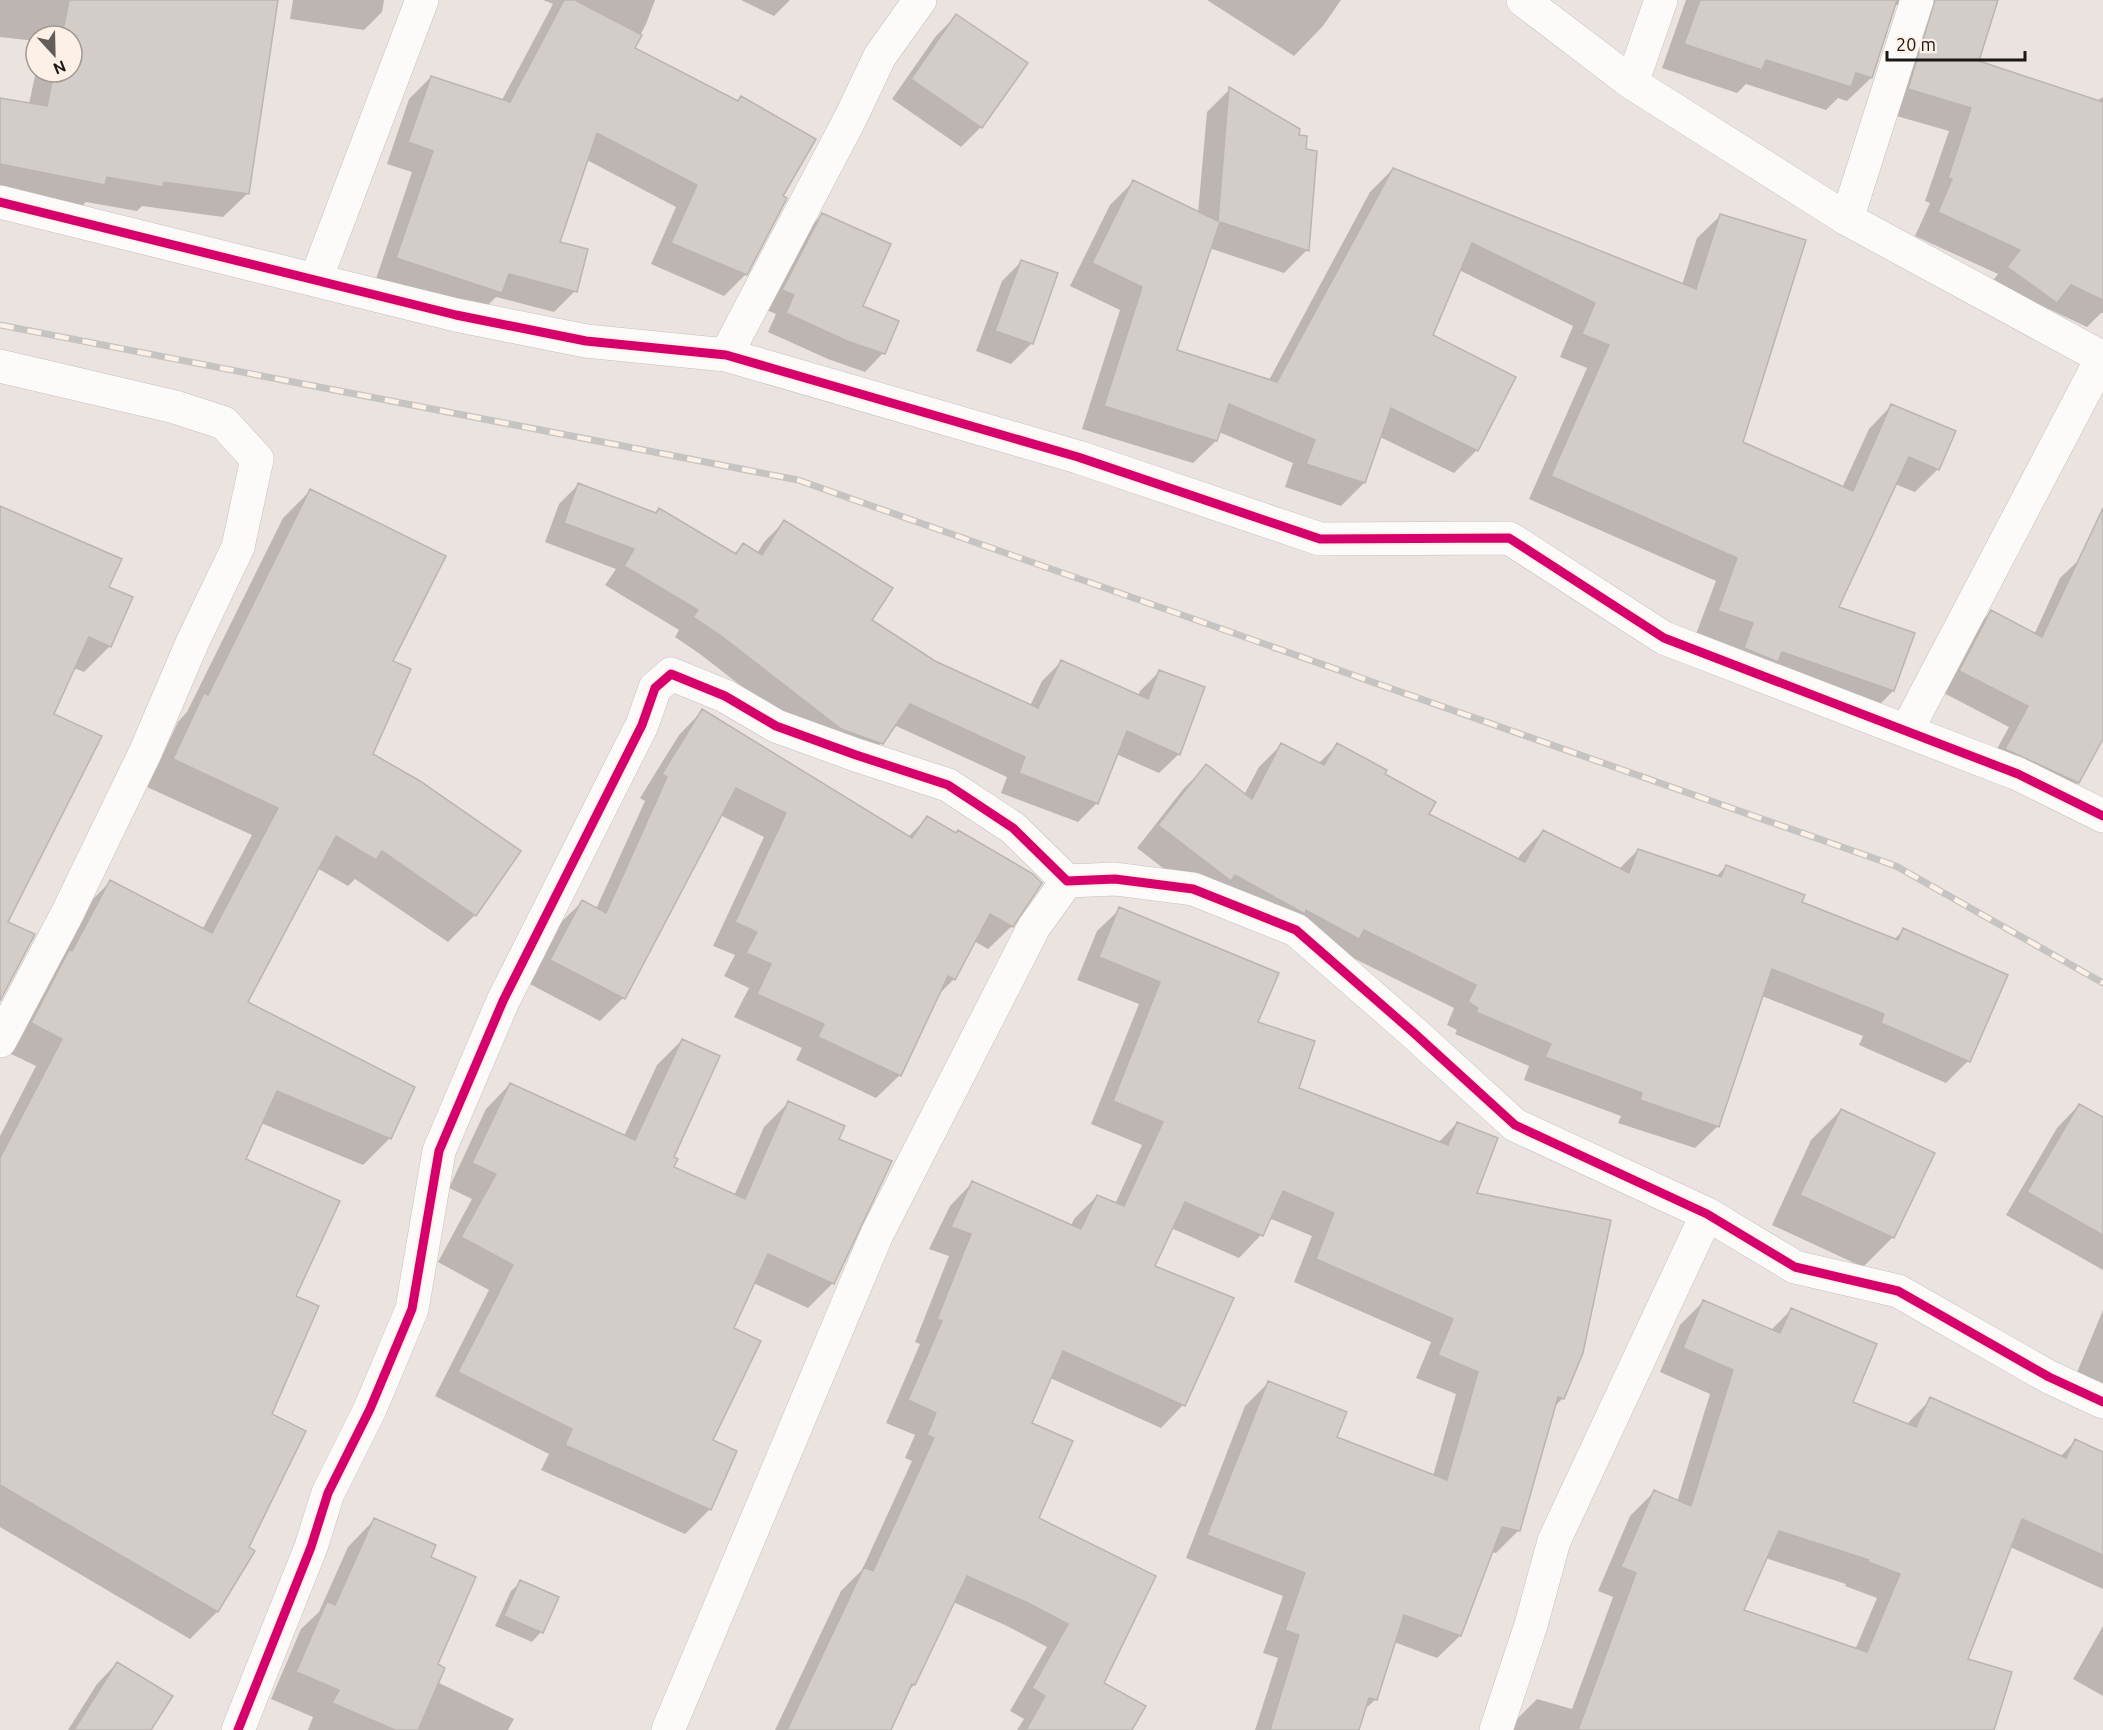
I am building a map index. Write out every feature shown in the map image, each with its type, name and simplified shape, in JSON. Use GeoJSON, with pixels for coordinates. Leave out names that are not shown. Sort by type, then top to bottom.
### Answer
{"type":"FeatureCollection","features":[{"type":"Feature","properties":{"kind":"street"},"geometry":{"type":"LineString","coordinates":[[316,279],[422,0]]}},
{"type":"Feature","properties":{"kind":"street"},"geometry":{"type":"LineString","coordinates":[[726,355],[850,119],[880,56],[920,0]]}},
{"type":"Feature","properties":{"kind":"street"},"geometry":{"type":"LineString","coordinates":[[1523,0],[1632,82],[1847,219],[2103,358],[1907,730]]}},
{"type":"Feature","properties":{"kind":"street"},"geometry":{"type":"LineString","coordinates":[[1632,82],[1661,0]]}},
{"type":"Feature","properties":{"kind":"street"},"geometry":{"type":"LineString","coordinates":[[1847,219],[1917,0]]}},
{"type":"Feature","properties":{"kind":"street"},"geometry":{"type":"LineString","coordinates":[[0,202],[456,315],[586,341],[726,355],[1078,457],[1320,539],[1509,538],[1664,639],[2018,774],[2103,816]]}},
{"type":"Feature","properties":{"kind":"street"},"geometry":{"type":"LineString","coordinates":[[0,366],[175,407],[224,423],[257,459],[238,547],[193,641],[145,753],[67,914],[0,1041]]}},
{"type":"Feature","properties":{"kind":"street"},"geometry":{"type":"LineString","coordinates":[[238,1730],[311,1547],[328,1492],[370,1409],[411,1309],[439,1150],[503,1001],[642,725],[655,688],[671,675],[725,696],[776,726],[948,785],[1013,828],[1067,881],[1114,879],[1193,889],[1296,930],[1515,1125],[1707,1214],[1795,1267],[1898,1292],[2049,1377],[2103,1402]]}},
{"type":"Feature","properties":{"kind":"street"},"geometry":{"type":"LineString","coordinates":[[668,1730],[877,1234],[1034,927],[1067,881]]}},
{"type":"Feature","properties":{"kind":"street"},"geometry":{"type":"LineString","coordinates":[[1496,1730],[1531,1625],[1554,1541],[1707,1214]]}},
{"type":"Feature","properties":{"kind":"building"},"geometry":{"type":"Polygon","coordinates":[[[69,0],[278,0],[249,194],[164,182],[163,187],[107,177],[105,185],[0,164],[0,98],[47,106],[52,84],[84,84],[84,24],[64,24],[69,0]]]}},
{"type":"Feature","properties":{"kind":"building"},"geometry":{"type":"Polygon","coordinates":[[[564,0],[575,0],[642,35],[635,48],[738,101],[741,96],[816,139],[783,196],[787,198],[747,275],[671,243],[697,185],[597,133],[560,242],[588,249],[577,292],[509,274],[502,293],[396,258],[433,151],[408,142],[431,76],[510,102],[564,0]]]}},
{"type":"Feature","properties":{"kind":"building"},"geometry":{"type":"Polygon","coordinates":[[[1700,0],[1897,0],[1872,78],[1856,73],[1851,87],[1766,60],[1762,70],[1684,44],[1700,0]]]}},
{"type":"Feature","properties":{"kind":"building"},"geometry":{"type":"Polygon","coordinates":[[[1935,0],[1998,0],[1979,61],[2103,102],[2103,300],[2071,285],[2057,303],[2007,267],[2020,250],[1938,212],[1952,179],[1948,178],[1971,108],[1908,89],[1935,0]]]}},
{"type":"Feature","properties":{"kind":"building"},"geometry":{"type":"Polygon","coordinates":[[[956,14],[1028,63],[982,128],[911,79],[956,14]]]}},
{"type":"Feature","properties":{"kind":"building"},"geometry":{"type":"Polygon","coordinates":[[[1229,87],[1300,129],[1299,135],[1307,136],[1306,149],[1317,151],[1309,251],[1220,222],[1177,350],[1277,382],[1393,168],[1696,289],[1720,214],[1806,240],[1743,442],[1853,491],[1891,404],[1956,431],[1939,470],[1909,457],[1839,607],[1915,633],[1894,691],[1782,652],[1778,662],[1744,648],[1753,623],[1718,611],[1737,558],[1551,476],[1609,345],[1582,334],[1595,303],[1472,243],[1433,335],[1516,377],[1478,451],[1391,408],[1365,483],[1306,464],[1315,440],[1229,404],[1217,441],[1104,406],[1142,287],[1092,263],[1133,180],[1218,221],[1229,87]]]}},
{"type":"Feature","properties":{"kind":"building"},"geometry":{"type":"Polygon","coordinates":[[[822,213],[891,244],[863,306],[899,321],[885,354],[847,341],[786,313],[794,295],[782,290],[822,213]]]}},
{"type":"Feature","properties":{"kind":"building"},"geometry":{"type":"Polygon","coordinates":[[[1021,260],[1058,273],[1033,344],[995,331],[1021,260]]]}},
{"type":"Feature","properties":{"kind":"building"},"geometry":{"type":"Polygon","coordinates":[[[578,483],[656,513],[659,508],[736,554],[743,543],[762,555],[784,520],[893,588],[872,620],[935,661],[1038,708],[1061,660],[1148,699],[1159,670],[1205,687],[1180,755],[1127,731],[1098,804],[1019,773],[1025,757],[910,704],[883,744],[841,729],[720,635],[693,617],[698,610],[624,566],[634,549],[564,523],[578,483]]]}},
{"type":"Feature","properties":{"kind":"building"},"geometry":{"type":"Polygon","coordinates":[[[310,489],[446,556],[393,661],[411,669],[373,754],[420,781],[521,851],[476,916],[382,851],[376,860],[336,836],[248,1002],[415,1087],[391,1139],[277,1091],[246,1159],[340,1201],[296,1296],[319,1306],[272,1414],[306,1431],[249,1547],[255,1551],[218,1612],[0,1485],[0,1158],[62,1039],[31,1023],[69,950],[72,951],[110,880],[212,933],[278,808],[173,759],[204,693],[208,695],[310,489]]]}},
{"type":"Feature","properties":{"kind":"building"},"geometry":{"type":"Polygon","coordinates":[[[0,506],[122,559],[109,587],[133,597],[111,647],[89,637],[54,714],[102,736],[8,922],[35,934],[0,1001],[0,506]]]}},
{"type":"Feature","properties":{"kind":"building"},"geometry":{"type":"Polygon","coordinates":[[[2103,508],[2103,739],[2079,783],[2005,749],[2028,706],[1959,671],[1991,610],[2042,637],[2103,508]]]}},
{"type":"Feature","properties":{"kind":"building"},"geometry":{"type":"Polygon","coordinates":[[[702,709],[912,838],[927,816],[956,833],[958,830],[1033,874],[1042,883],[1013,927],[990,914],[955,980],[948,976],[901,1076],[818,1037],[824,1024],[757,994],[771,964],[746,953],[757,932],[735,922],[786,813],[736,788],[625,999],[550,960],[582,900],[606,913],[667,777],[662,774],[702,709]]]}},
{"type":"Feature","properties":{"kind":"building"},"geometry":{"type":"Polygon","coordinates":[[[1281,743],[1324,765],[1337,743],[1387,770],[1385,774],[1436,802],[1429,814],[1525,862],[1543,830],[1629,873],[1638,849],[1721,877],[1726,865],[1805,895],[1802,902],[1898,940],[1903,928],[2008,975],[1970,1062],[1881,1023],[1884,1014],[1772,969],[1719,1127],[1640,1100],[1642,1093],[1545,1057],[1551,1044],[1476,1012],[1478,1008],[1468,1002],[1476,985],[1364,930],[1359,939],[1306,910],[1305,914],[1235,875],[1231,881],[1158,825],[1206,764],[1252,799],[1281,743]]]}},
{"type":"Feature","properties":{"kind":"building"},"geometry":{"type":"Polygon","coordinates":[[[1119,907],[1279,973],[1258,1022],[1315,1041],[1299,1088],[1448,1145],[1457,1122],[1498,1138],[1477,1193],[1611,1220],[1583,1353],[1564,1399],[1558,1397],[1520,1531],[1502,1527],[1461,1636],[1404,1615],[1377,1700],[1369,1698],[1359,1730],[1270,1730],[1299,1635],[1285,1630],[1305,1573],[1207,1535],[1268,1381],[1347,1412],[1337,1437],[1447,1480],[1478,1372],[1438,1355],[1453,1319],[1316,1259],[1334,1213],[1283,1191],[1263,1236],[1185,1202],[1155,1266],[1234,1298],[1185,1406],[1063,1351],[1032,1423],[1073,1441],[1039,1518],[1156,1576],[1104,1683],[1146,1706],[1132,1730],[1026,1730],[1045,1696],[1032,1688],[1068,1624],[967,1576],[891,1730],[787,1730],[864,1567],[873,1571],[934,1438],[927,1435],[936,1413],[908,1400],[942,1321],[937,1319],[971,1234],[951,1227],[972,1181],[1081,1229],[1097,1195],[1124,1206],[1163,1122],[1113,1101],[1160,982],[1099,957],[1119,907]]]}},
{"type":"Feature","properties":{"kind":"building"},"geometry":{"type":"Polygon","coordinates":[[[682,1039],[720,1056],[674,1157],[678,1159],[674,1167],[745,1199],[788,1101],[845,1126],[839,1139],[892,1161],[834,1284],[768,1254],[734,1328],[761,1341],[713,1440],[737,1451],[711,1510],[565,1445],[572,1429],[458,1372],[513,1265],[461,1237],[496,1174],[472,1163],[510,1083],[635,1140],[682,1039]]]}},
{"type":"Feature","properties":{"kind":"building"},"geometry":{"type":"Polygon","coordinates":[[[2079,1104],[2103,1117],[2103,1235],[2027,1192],[2079,1104]]]}},
{"type":"Feature","properties":{"kind":"building"},"geometry":{"type":"Polygon","coordinates":[[[1841,1109],[1935,1153],[1894,1238],[1800,1195],[1841,1109]]]}},
{"type":"Feature","properties":{"kind":"building"},"geometry":{"type":"Polygon","coordinates":[[[1703,1300],[1780,1333],[1791,1308],[1877,1344],[1853,1402],[1916,1427],[1930,1397],[2066,1458],[2075,1439],[2103,1452],[2103,1555],[2022,1519],[1968,1659],[2012,1672],[1994,1730],[1578,1730],[1636,1573],[1621,1567],[1654,1490],[1691,1506],[1733,1370],[1683,1348],[1703,1300]],[[1779,1531],[1744,1610],[1867,1652],[1900,1574],[1868,1562],[1869,1560],[1779,1531]]]}},
{"type":"Feature","properties":{"kind":"building"},"geometry":{"type":"Polygon","coordinates":[[[374,1518],[436,1545],[431,1557],[476,1577],[438,1664],[445,1668],[418,1730],[395,1730],[332,1703],[339,1690],[296,1672],[327,1601],[335,1605],[374,1518]]]}},
{"type":"Feature","properties":{"kind":"building"},"geometry":{"type":"Polygon","coordinates":[[[520,1580],[559,1597],[543,1633],[504,1616],[520,1580]]]}},
{"type":"Feature","properties":{"kind":"building"},"geometry":{"type":"Polygon","coordinates":[[[117,1662],[173,1696],[151,1730],[74,1730],[117,1662]]]}},
{"type":"Feature","properties":{"kind":"railway"},"geometry":{"type":"LineString","coordinates":[[0,325],[798,480],[1896,866],[2103,983]]}},
{"type":"Feature","properties":{"kind":"cycle path"},"geometry":{"type":"LineString","coordinates":[[0,202],[456,315],[586,341],[726,355],[1078,457],[1320,539],[1509,538],[1664,638],[2018,774],[2103,816]]}},
{"type":"Feature","properties":{"kind":"cycle path"},"geometry":{"type":"LineString","coordinates":[[238,1730],[311,1547],[328,1493],[370,1409],[412,1309],[439,1151],[503,1001],[642,725],[655,688],[671,674],[725,696],[776,726],[948,785],[1013,828],[1067,881],[1115,879],[1193,889],[1296,930],[1515,1125],[1707,1214],[1795,1267],[1898,1291],[2049,1377],[2103,1402]]}}]}
